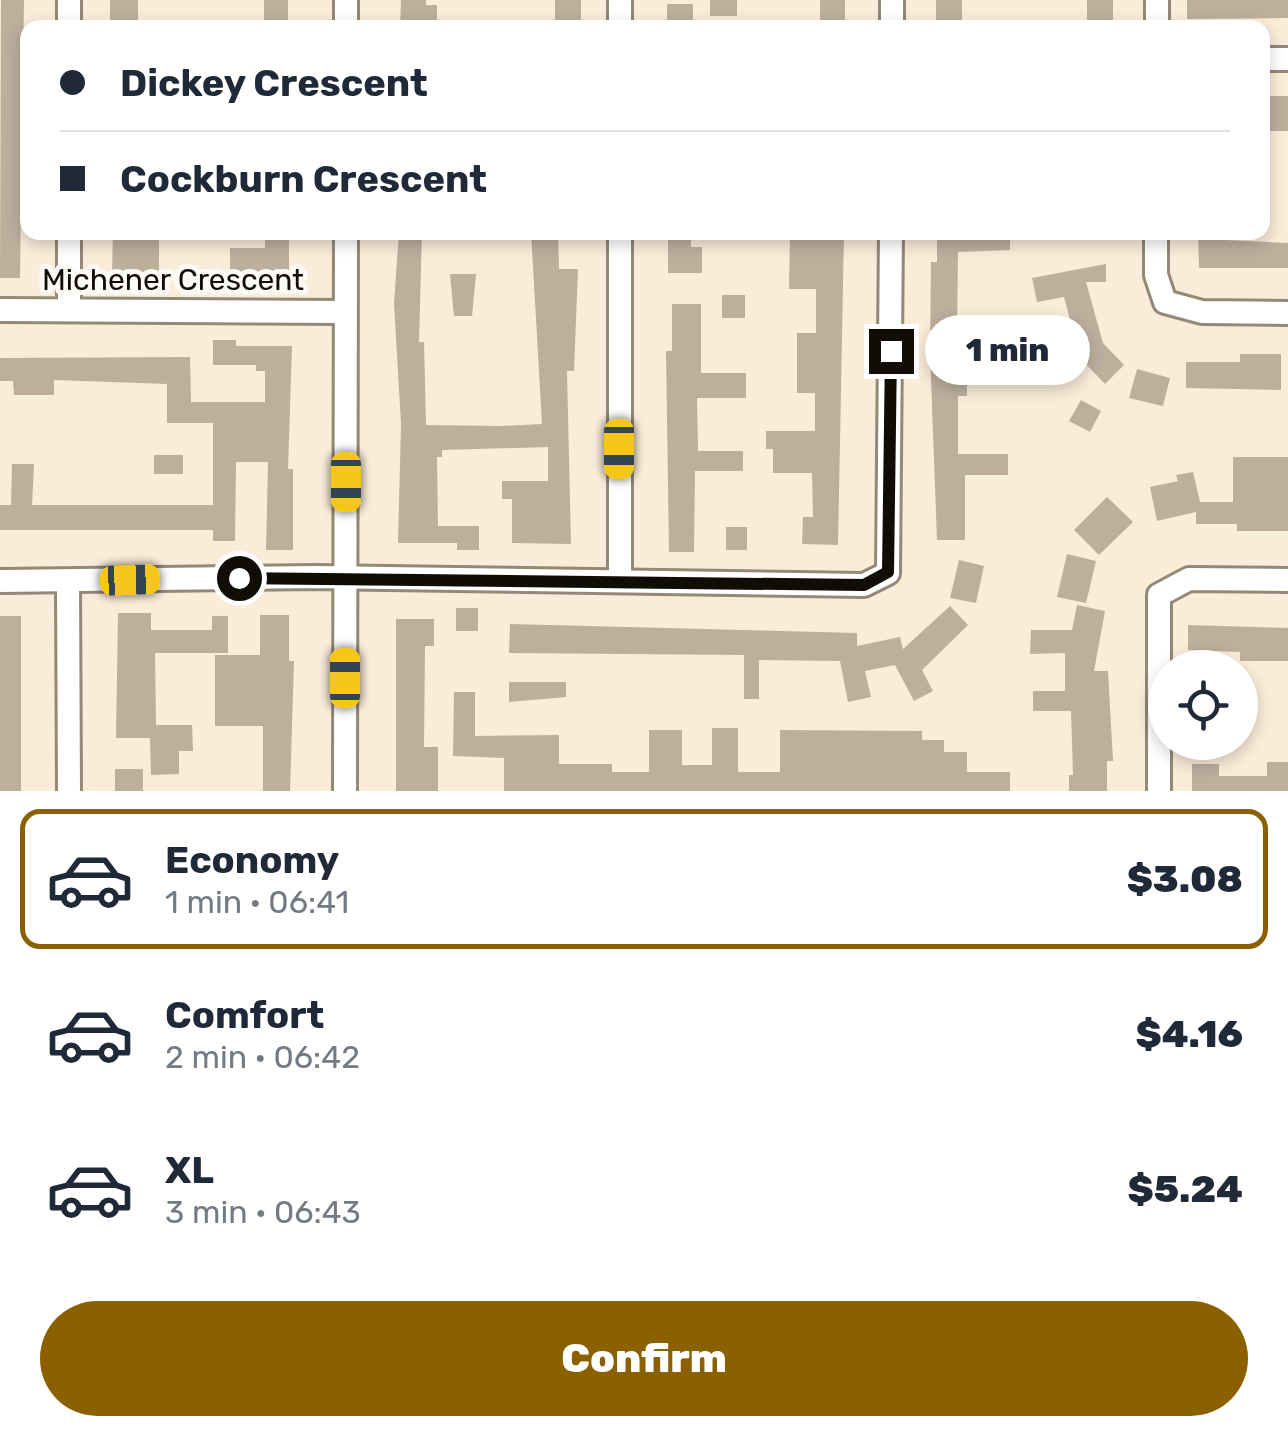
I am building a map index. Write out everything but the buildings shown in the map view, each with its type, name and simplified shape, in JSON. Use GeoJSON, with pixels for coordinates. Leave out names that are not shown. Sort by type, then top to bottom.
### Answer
{"type":"FeatureCollection","features":[{"type":"Feature","properties":{"kind":"street"},"geometry":{"type":"LineString","coordinates":[[69,240],[69,309]]}},
{"type":"Feature","properties":{"kind":"street"},"geometry":{"type":"LineString","coordinates":[[345,791],[346,240]]}},
{"type":"Feature","properties":{"kind":"street"},"geometry":{"type":"LineString","coordinates":[[620,240],[620,580]]}},
{"type":"Feature","properties":{"kind":"street"},"geometry":{"type":"LineString","coordinates":[[0,581],[346,578],[864,585],[888,572],[891,240]]}},
{"type":"Feature","properties":{"kind":"street"},"geometry":{"type":"LineString","coordinates":[[1156,240],[1156,275],[1164,302],[1202,312],[1288,312]]}},
{"type":"Feature","properties":{"kind":"street","name":"Michener Crescent"},"geometry":{"type":"LineString","coordinates":[[0,310],[345,312]]}},
{"type":"Feature","properties":{"kind":"street"},"geometry":{"type":"LineString","coordinates":[[1158,791],[1159,595],[1189,579],[1288,580]]}},
{"type":"Feature","properties":{"kind":"street"},"geometry":{"type":"LineString","coordinates":[[68,582],[69,791]]}},
{"type":"Feature","properties":{"kind":"route"},"geometry":{"type":"LineString","coordinates":[[239,578],[864,585],[888,572],[891,351]]}}]}
